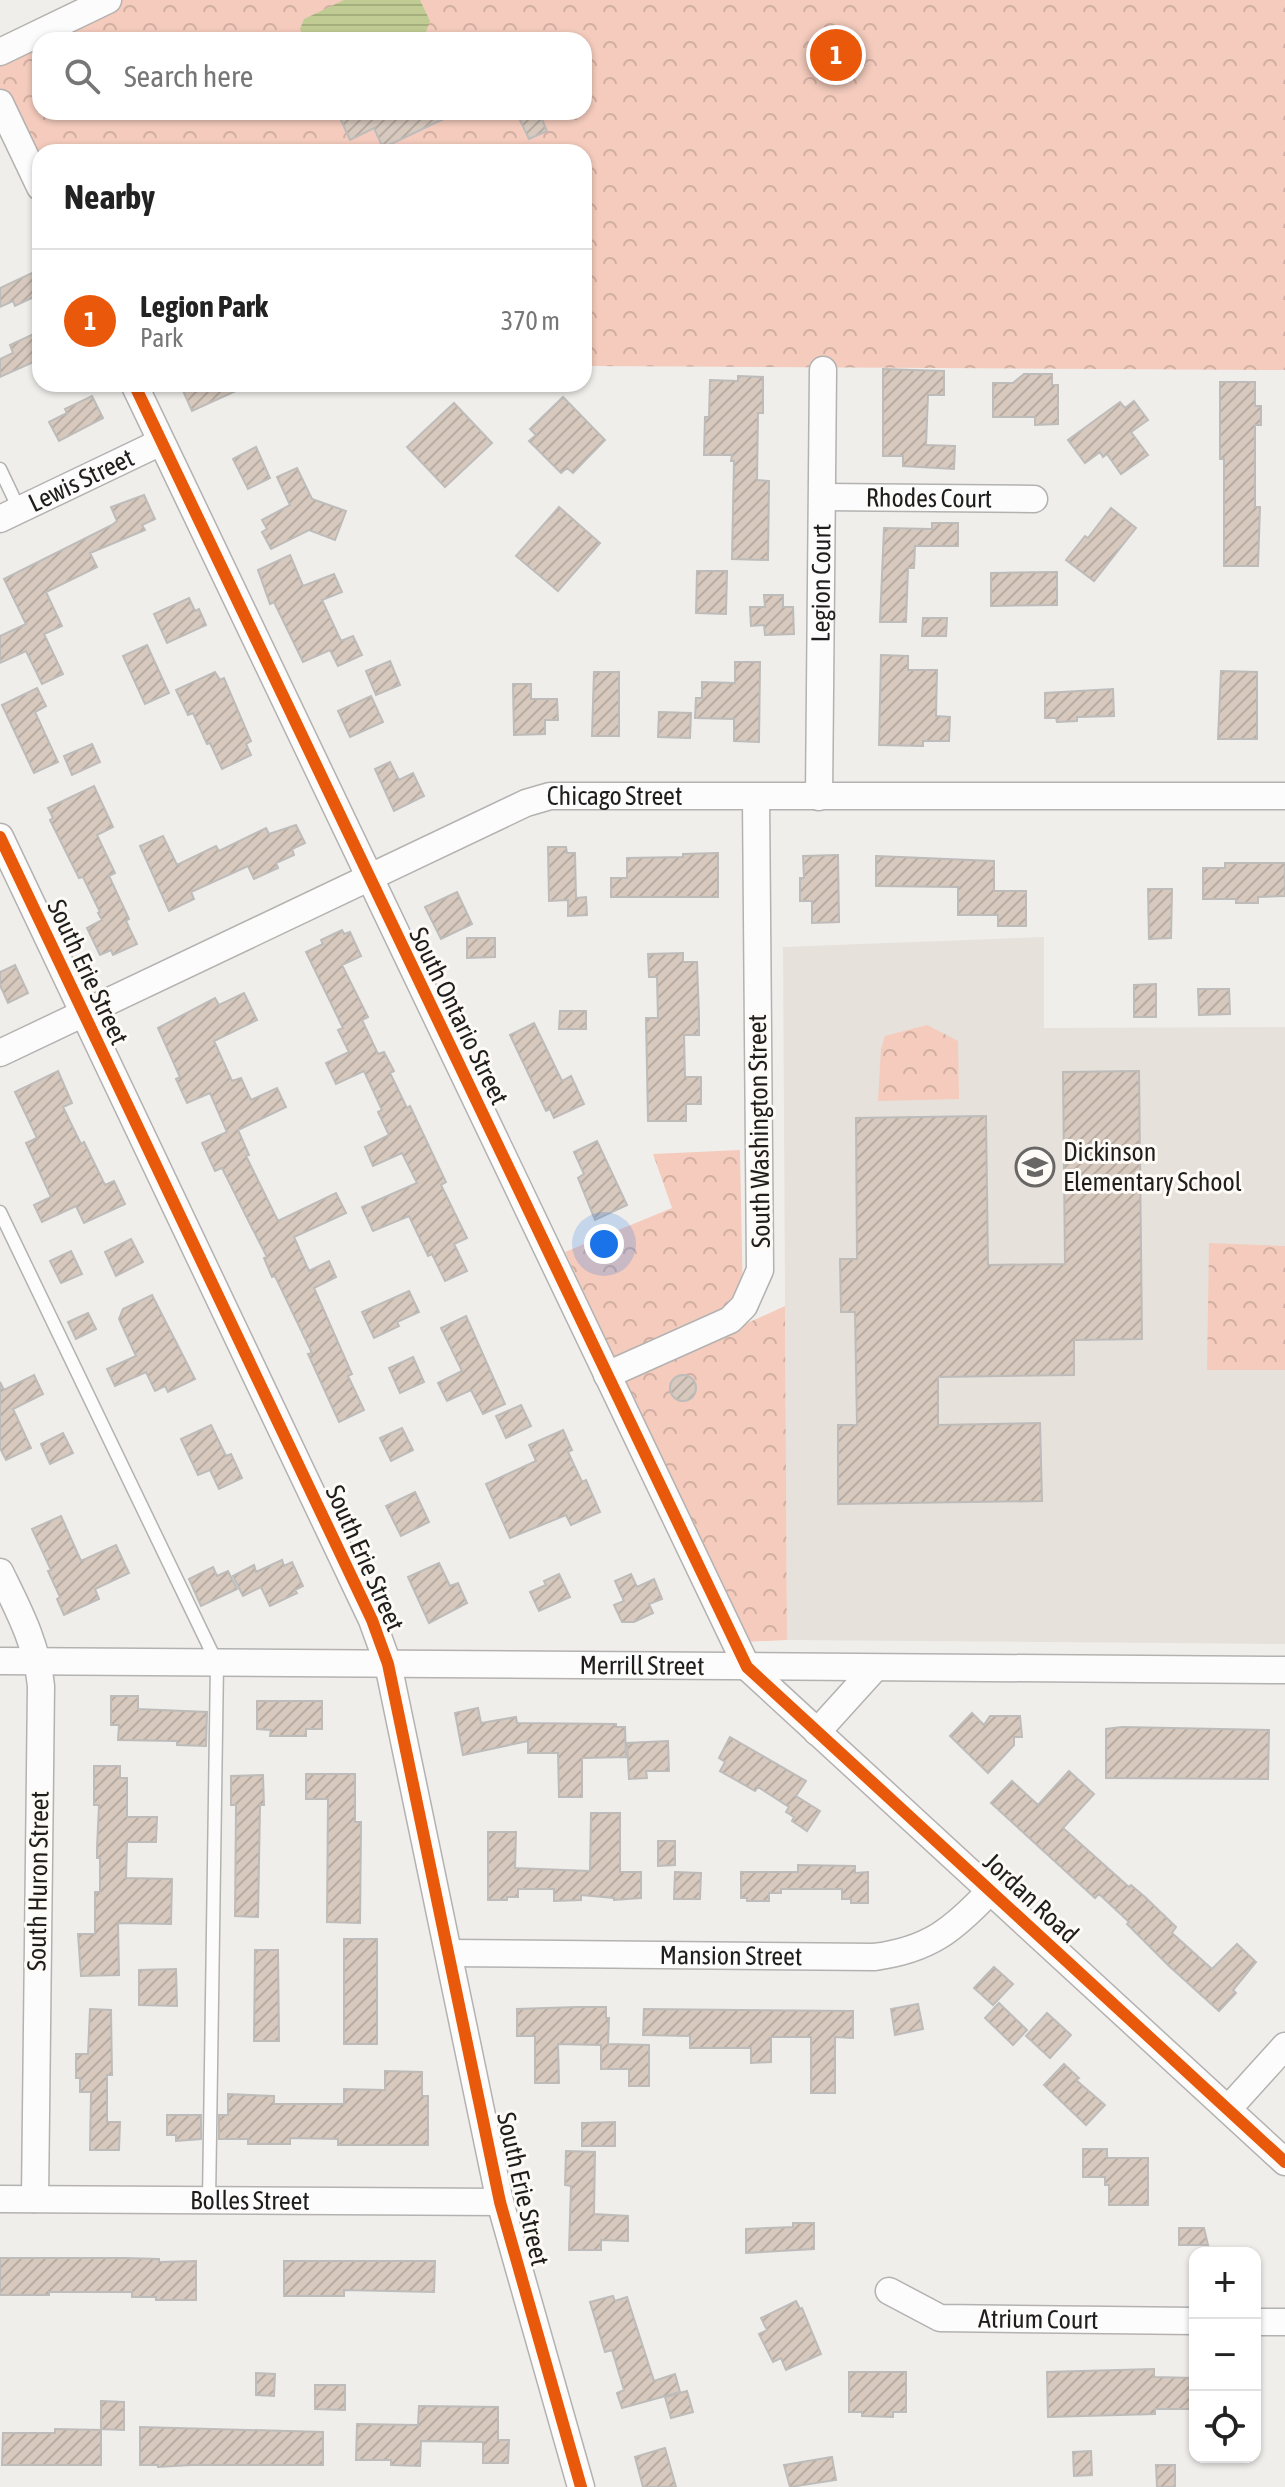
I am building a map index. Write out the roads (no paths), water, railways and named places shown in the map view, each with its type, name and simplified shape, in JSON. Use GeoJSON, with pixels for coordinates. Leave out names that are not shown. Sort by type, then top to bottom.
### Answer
{"type":"FeatureCollection","features":[{"type":"Feature","properties":{"kind":"street"},"geometry":{"type":"LineString","coordinates":[[42,32],[108,0]]}},
{"type":"Feature","properties":{"kind":"street"},"geometry":{"type":"LineString","coordinates":[[0,52],[32,37]]}},
{"type":"Feature","properties":{"kind":"street"},"geometry":{"type":"LineString","coordinates":[[0,103],[32,170]]}},
{"type":"Feature","properties":{"kind":"street","name":"Legion Court"},"geometry":{"type":"LineString","coordinates":[[819,797],[823,370]]}},
{"type":"Feature","properties":{"kind":"street","name":"South Ontario Street"},"geometry":{"type":"LineString","coordinates":[[138,392],[747,1667]]}},
{"type":"Feature","properties":{"kind":"street","name":"Lewis Street"},"geometry":{"type":"LineString","coordinates":[[10,514],[161,442]]}},
{"type":"Feature","properties":{"kind":"street","name":"Rhodes Court"},"geometry":{"type":"LineString","coordinates":[[823,497],[1034,499]]}},
{"type":"Feature","properties":{"kind":"street","name":"Chicago Street"},"geometry":{"type":"LineString","coordinates":[[0,1053],[526,803],[550,796],[1285,796]]}},
{"type":"Feature","properties":{"kind":"street","name":"South Washington Street"},"geometry":{"type":"LineString","coordinates":[[607,1375],[730,1320],[744,1306],[760,1270],[756,798]]}},
{"type":"Feature","properties":{"kind":"street","name":"South Erie Street"},"geometry":{"type":"LineString","coordinates":[[0,837],[372,1620],[388,1664],[500,2202],[581,2487]]}},
{"type":"Feature","properties":{"kind":"street","name":"South Huron Street"},"geometry":{"type":"LineString","coordinates":[[0,1572],[30,1634],[41,1686],[35,2199]]}},
{"type":"Feature","properties":{"kind":"street","name":"Merrill Street"},"geometry":{"type":"LineString","coordinates":[[0,1661],[1285,1670]]}},
{"type":"Feature","properties":{"kind":"street","name":"Jordan Road"},"geometry":{"type":"LineString","coordinates":[[747,1667],[1285,2162]]}},
{"type":"Feature","properties":{"kind":"street"},"geometry":{"type":"LineString","coordinates":[[817,1732],[875,1668]]}},
{"type":"Feature","properties":{"kind":"street","name":"Mansion Street"},"geometry":{"type":"LineString","coordinates":[[449,1953],[874,1957],[901,1954],[943,1936],[966,1918],[990,1891]]}},
{"type":"Feature","properties":{"kind":"street"},"geometry":{"type":"LineString","coordinates":[[1228,2109],[1285,2046]]}},
{"type":"Feature","properties":{"kind":"street","name":"Bolles Street"},"geometry":{"type":"LineString","coordinates":[[0,2199],[500,2202]]}},
{"type":"Feature","properties":{"kind":"street","name":"Atrium Court"},"geometry":{"type":"LineString","coordinates":[[889,2291],[940,2318],[1189,2321]]}},
{"type":"Feature","properties":{"kind":"street"},"geometry":{"type":"LineString","coordinates":[[1261,2322],[1285,2322]]}},
{"type":"Feature","properties":{"kind":"lane"},"geometry":{"type":"LineString","coordinates":[[0,469],[10,514]]}},
{"type":"Feature","properties":{"kind":"lane"},"geometry":{"type":"LineString","coordinates":[[0,1212],[217,1663],[209,2201]]}},
{"type":"Feature","properties":{"kind":"place","name":"Legion Park"},"geometry":{"type":"Point","coordinates":[836,55]}},
{"type":"Feature","properties":{"kind":"place","name":"Dickinson Elementary School"},"geometry":{"type":"Point","coordinates":[1035,1167]}}]}
